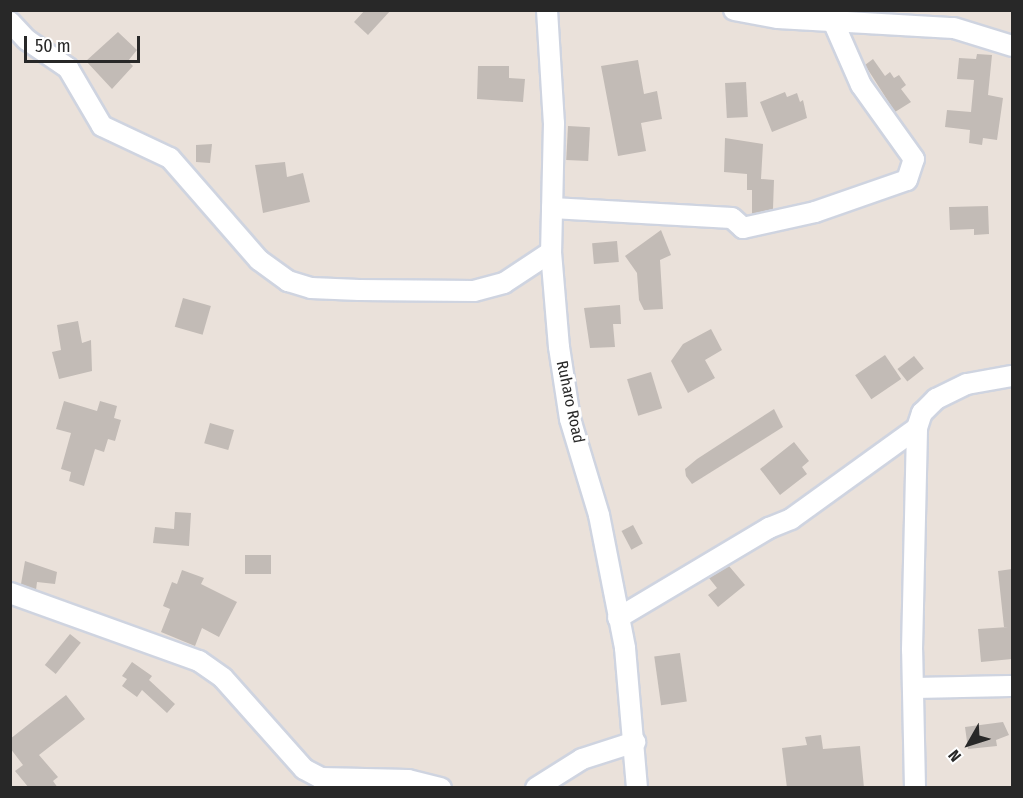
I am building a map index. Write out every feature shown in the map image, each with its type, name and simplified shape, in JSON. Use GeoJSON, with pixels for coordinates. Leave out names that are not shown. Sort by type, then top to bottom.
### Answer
{"type":"FeatureCollection","features":[{"type":"Feature","properties":{"kind":"street","name":"Ruharo Road"},"geometry":{"type":"LineString","coordinates":[[547,10],[554,123],[551,252],[566,398],[599,515],[618,618],[635,742],[637,788]]}},
{"type":"Feature","properties":{"kind":"street"},"geometry":{"type":"LineString","coordinates":[[734,10],[778,18],[832,19],[954,28],[1012,45]]}},
{"type":"Feature","properties":{"kind":"street"},"geometry":{"type":"LineString","coordinates":[[552,208],[732,218],[743,228],[815,212],[906,180],[914,159],[861,85],[832,19]]}},
{"type":"Feature","properties":{"kind":"street"},"geometry":{"type":"LineString","coordinates":[[10,21],[27,40],[68,68],[102,126],[170,158],[259,260],[288,281],[311,288],[474,291],[504,283],[551,252]]}},
{"type":"Feature","properties":{"kind":"street"},"geometry":{"type":"LineString","coordinates":[[915,788],[913,688],[917,428],[922,413],[936,399],[967,384],[1012,376]]}},
{"type":"Feature","properties":{"kind":"street"},"geometry":{"type":"LineString","coordinates":[[618,618],[769,528],[791,519],[917,428]]}},
{"type":"Feature","properties":{"kind":"street"},"geometry":{"type":"LineString","coordinates":[[10,592],[199,661],[222,678],[304,770],[321,778],[408,780],[441,788]]}},
{"type":"Feature","properties":{"kind":"street"},"geometry":{"type":"LineString","coordinates":[[913,688],[1012,686]]}},
{"type":"Feature","properties":{"kind":"street"},"geometry":{"type":"LineString","coordinates":[[536,788],[582,759],[635,742]]}},
{"type":"Feature","properties":{"kind":"building"},"geometry":{"type":"Polygon","coordinates":[[[365,10],[391,10],[368,35],[354,22],[365,10]]]}},
{"type":"Feature","properties":{"kind":"building"},"geometry":{"type":"Polygon","coordinates":[[[118,32],[137,50],[128,61],[133,66],[112,89],[86,61],[118,32]]]}},
{"type":"Feature","properties":{"kind":"building"},"geometry":{"type":"Polygon","coordinates":[[[977,54],[992,55],[988,95],[1003,98],[997,140],[983,138],[982,145],[969,143],[970,130],[945,127],[947,110],[971,112],[974,80],[957,79],[959,58],[976,59],[977,54]]]}},
{"type":"Feature","properties":{"kind":"building"},"geometry":{"type":"Polygon","coordinates":[[[873,59],[885,76],[890,72],[894,78],[899,75],[906,85],[901,89],[911,102],[895,112],[865,65],[873,59]]]}},
{"type":"Feature","properties":{"kind":"building"},"geometry":{"type":"Polygon","coordinates":[[[638,60],[644,94],[657,91],[662,119],[641,123],[646,151],[618,156],[601,66],[638,60]]]}},
{"type":"Feature","properties":{"kind":"building"},"geometry":{"type":"Polygon","coordinates":[[[478,66],[509,66],[509,78],[525,79],[523,102],[477,99],[478,66]]]}},
{"type":"Feature","properties":{"kind":"building"},"geometry":{"type":"Polygon","coordinates":[[[746,82],[748,117],[727,118],[725,83],[746,82]]]}},
{"type":"Feature","properties":{"kind":"building"},"geometry":{"type":"Polygon","coordinates":[[[785,92],[787,97],[797,93],[800,102],[803,100],[807,118],[772,132],[760,102],[785,92]]]}},
{"type":"Feature","properties":{"kind":"building"},"geometry":{"type":"Polygon","coordinates":[[[568,126],[590,127],[588,161],[566,160],[568,126]]]}},
{"type":"Feature","properties":{"kind":"building"},"geometry":{"type":"Polygon","coordinates":[[[725,138],[763,144],[761,179],[774,180],[773,209],[752,214],[752,190],[747,190],[747,174],[724,172],[725,138]]]}},
{"type":"Feature","properties":{"kind":"building"},"geometry":{"type":"Polygon","coordinates":[[[212,144],[210,163],[196,162],[196,145],[212,144]]]}},
{"type":"Feature","properties":{"kind":"building"},"geometry":{"type":"Polygon","coordinates":[[[285,162],[287,177],[303,173],[310,202],[263,213],[255,165],[285,162]]]}},
{"type":"Feature","properties":{"kind":"building"},"geometry":{"type":"Polygon","coordinates":[[[988,206],[989,234],[974,235],[974,229],[950,230],[949,207],[988,206]]]}},
{"type":"Feature","properties":{"kind":"building"},"geometry":{"type":"Polygon","coordinates":[[[661,230],[671,255],[660,260],[663,309],[644,310],[639,300],[637,273],[625,256],[661,230]]]}},
{"type":"Feature","properties":{"kind":"building"},"geometry":{"type":"Polygon","coordinates":[[[617,241],[619,262],[594,264],[592,243],[617,241]]]}},
{"type":"Feature","properties":{"kind":"building"},"geometry":{"type":"Polygon","coordinates":[[[183,298],[211,306],[203,335],[175,327],[183,298]]]}},
{"type":"Feature","properties":{"kind":"building"},"geometry":{"type":"Polygon","coordinates":[[[620,305],[621,324],[613,324],[615,347],[590,348],[584,308],[620,305]]]}},
{"type":"Feature","properties":{"kind":"building"},"geometry":{"type":"Polygon","coordinates":[[[78,321],[82,343],[91,340],[92,371],[59,379],[52,352],[61,350],[57,325],[78,321]]]}},
{"type":"Feature","properties":{"kind":"building"},"geometry":{"type":"Polygon","coordinates":[[[711,329],[722,350],[705,360],[715,378],[688,393],[671,361],[683,344],[711,329]]]}},
{"type":"Feature","properties":{"kind":"building"},"geometry":{"type":"Polygon","coordinates":[[[885,355],[901,379],[871,399],[855,375],[885,355]]]}},
{"type":"Feature","properties":{"kind":"building"},"geometry":{"type":"Polygon","coordinates":[[[914,356],[924,369],[907,382],[897,369],[914,356]]]}},
{"type":"Feature","properties":{"kind":"building"},"geometry":{"type":"Polygon","coordinates":[[[651,372],[662,408],[638,416],[627,379],[651,372]]]}},
{"type":"Feature","properties":{"kind":"building"},"geometry":{"type":"Polygon","coordinates":[[[64,401],[97,411],[100,401],[117,406],[114,418],[121,420],[115,441],[108,439],[104,452],[95,449],[84,486],[69,481],[71,472],[61,469],[71,433],[56,429],[64,401]]]}},
{"type":"Feature","properties":{"kind":"building"},"geometry":{"type":"Polygon","coordinates":[[[774,409],[783,427],[692,484],[686,476],[685,469],[774,409]]]}},
{"type":"Feature","properties":{"kind":"building"},"geometry":{"type":"Polygon","coordinates":[[[210,423],[234,430],[228,450],[204,443],[210,423]]]}},
{"type":"Feature","properties":{"kind":"building"},"geometry":{"type":"Polygon","coordinates":[[[794,442],[809,461],[802,467],[807,474],[780,495],[760,469],[794,442]]]}},
{"type":"Feature","properties":{"kind":"building"},"geometry":{"type":"Polygon","coordinates":[[[175,512],[191,513],[189,546],[153,543],[155,527],[174,529],[175,512]]]}},
{"type":"Feature","properties":{"kind":"building"},"geometry":{"type":"Polygon","coordinates":[[[633,525],[643,544],[631,550],[622,531],[633,525]]]}},
{"type":"Feature","properties":{"kind":"building"},"geometry":{"type":"Polygon","coordinates":[[[245,555],[271,555],[271,574],[245,574],[245,555]]]}},
{"type":"Feature","properties":{"kind":"building"},"geometry":{"type":"Polygon","coordinates":[[[25,561],[57,572],[55,584],[37,582],[36,590],[21,584],[25,561]]]}},
{"type":"Feature","properties":{"kind":"building"},"geometry":{"type":"Polygon","coordinates":[[[729,566],[745,585],[718,607],[708,595],[717,588],[709,578],[729,566]]]}},
{"type":"Feature","properties":{"kind":"building"},"geometry":{"type":"Polygon","coordinates":[[[1012,569],[1012,659],[981,662],[978,629],[1008,627],[1004,627],[998,571],[1012,569]]]}},
{"type":"Feature","properties":{"kind":"building"},"geometry":{"type":"Polygon","coordinates":[[[182,570],[204,578],[201,584],[237,602],[219,637],[202,628],[195,646],[161,632],[170,609],[163,606],[172,582],[177,584],[182,570]]]}},
{"type":"Feature","properties":{"kind":"building"},"geometry":{"type":"Polygon","coordinates":[[[70,634],[81,643],[56,674],[45,665],[70,634]]]}},
{"type":"Feature","properties":{"kind":"building"},"geometry":{"type":"Polygon","coordinates":[[[680,653],[687,702],[661,705],[654,657],[680,653]]]}},
{"type":"Feature","properties":{"kind":"building"},"geometry":{"type":"Polygon","coordinates":[[[132,662],[152,676],[149,680],[175,704],[167,713],[142,690],[137,697],[122,686],[127,679],[122,676],[132,662]]]}},
{"type":"Feature","properties":{"kind":"building"},"geometry":{"type":"Polygon","coordinates":[[[66,695],[85,719],[39,755],[58,777],[53,781],[58,788],[29,788],[15,771],[23,765],[10,748],[10,739],[66,695]]]}},
{"type":"Feature","properties":{"kind":"building"},"geometry":{"type":"Polygon","coordinates":[[[1003,722],[1009,735],[996,740],[997,746],[968,749],[965,727],[1003,722]]]}},
{"type":"Feature","properties":{"kind":"building"},"geometry":{"type":"Polygon","coordinates":[[[821,735],[823,749],[860,746],[864,788],[787,788],[782,748],[807,745],[805,737],[821,735]]]}}]}
